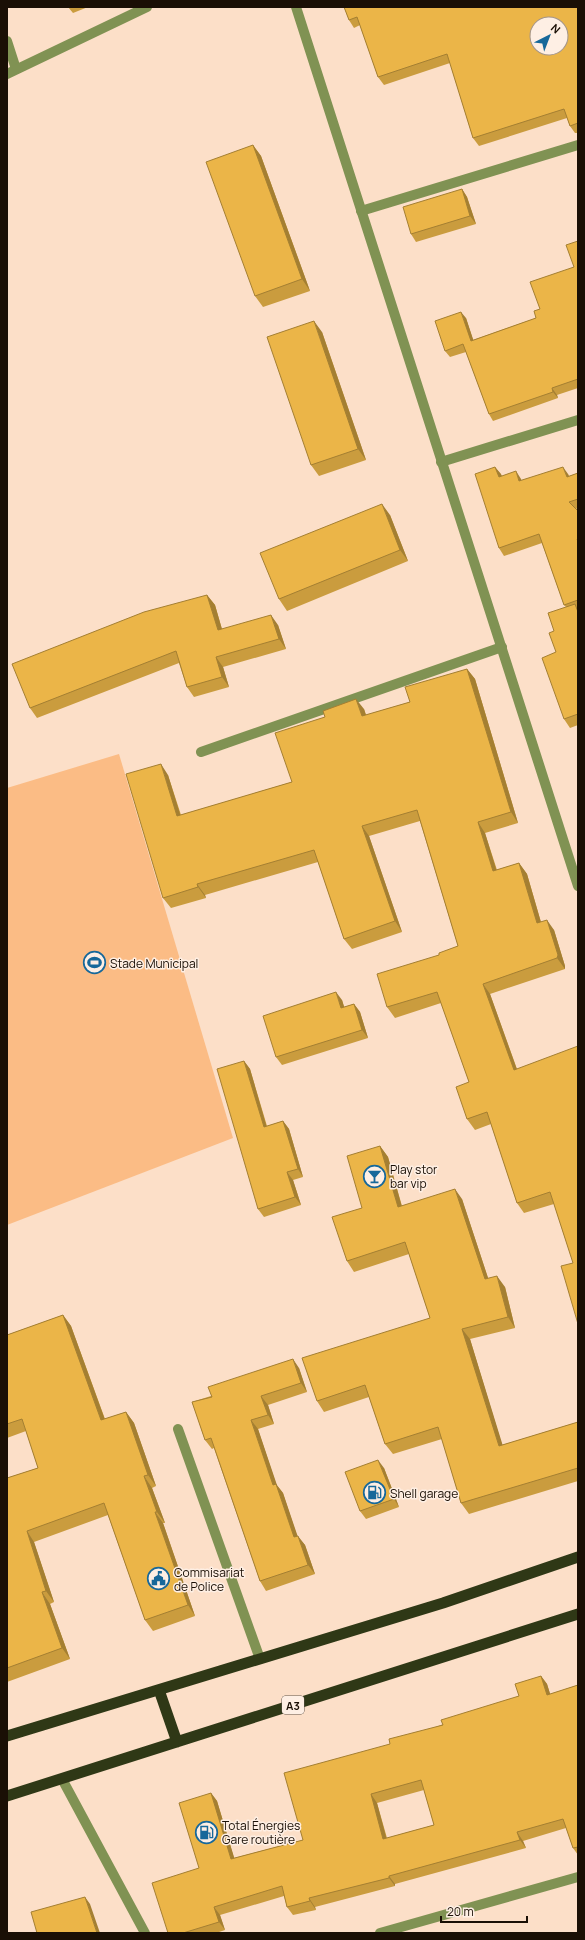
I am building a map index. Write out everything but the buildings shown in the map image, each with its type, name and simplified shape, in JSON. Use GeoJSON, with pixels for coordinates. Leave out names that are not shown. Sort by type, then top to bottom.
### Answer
{"type":"FeatureCollection","features":[{"type":"Feature","properties":{"kind":"highway"},"geometry":{"type":"LineString","coordinates":[[7,1736],[443,1603],[578,1557]]}},
{"type":"Feature","properties":{"kind":"highway","name":"A3"},"geometry":{"type":"LineString","coordinates":[[7,1796],[578,1614]]}},
{"type":"Feature","properties":{"kind":"highway"},"geometry":{"type":"LineString","coordinates":[[159,1690],[177,1742]]}},
{"type":"Feature","properties":{"kind":"street"},"geometry":{"type":"LineString","coordinates":[[7,41],[12,71],[147,7]]}},
{"type":"Feature","properties":{"kind":"street"},"geometry":{"type":"LineString","coordinates":[[296,7],[578,886]]}},
{"type":"Feature","properties":{"kind":"street"},"geometry":{"type":"LineString","coordinates":[[361,211],[578,145]]}},
{"type":"Feature","properties":{"kind":"street"},"geometry":{"type":"LineString","coordinates":[[441,462],[578,420]]}},
{"type":"Feature","properties":{"kind":"street"},"geometry":{"type":"LineString","coordinates":[[202,752],[502,647]]}},
{"type":"Feature","properties":{"kind":"street"},"geometry":{"type":"LineString","coordinates":[[178,1430],[260,1659]]}},
{"type":"Feature","properties":{"kind":"street"},"geometry":{"type":"LineString","coordinates":[[62,1779],[145,1933]]}},
{"type":"Feature","properties":{"kind":"street"},"geometry":{"type":"LineString","coordinates":[[380,1933],[578,1877]]}},
{"type":"Feature","properties":{"kind":"shaded area","name":"Stade Municipal"},"geometry":{"type":"Polygon","coordinates":[[[119,754],[233,1138],[7,1225],[7,788],[119,754]]]}},
{"type":"Feature","properties":{"kind":"place","name":"Stade Municipal"},"geometry":{"type":"Point","coordinates":[94,963]}},
{"type":"Feature","properties":{"kind":"place","name":"Play stor bar vip"},"geometry":{"type":"Point","coordinates":[375,1176]}},
{"type":"Feature","properties":{"kind":"place","name":"Shell garage"},"geometry":{"type":"Point","coordinates":[375,1493]}},
{"type":"Feature","properties":{"kind":"place","name":"Commisariat de Police"},"geometry":{"type":"Point","coordinates":[158,1579]}},
{"type":"Feature","properties":{"kind":"place","name":"Total Énergies Gare routière"},"geometry":{"type":"Point","coordinates":[206,1832]}}]}
